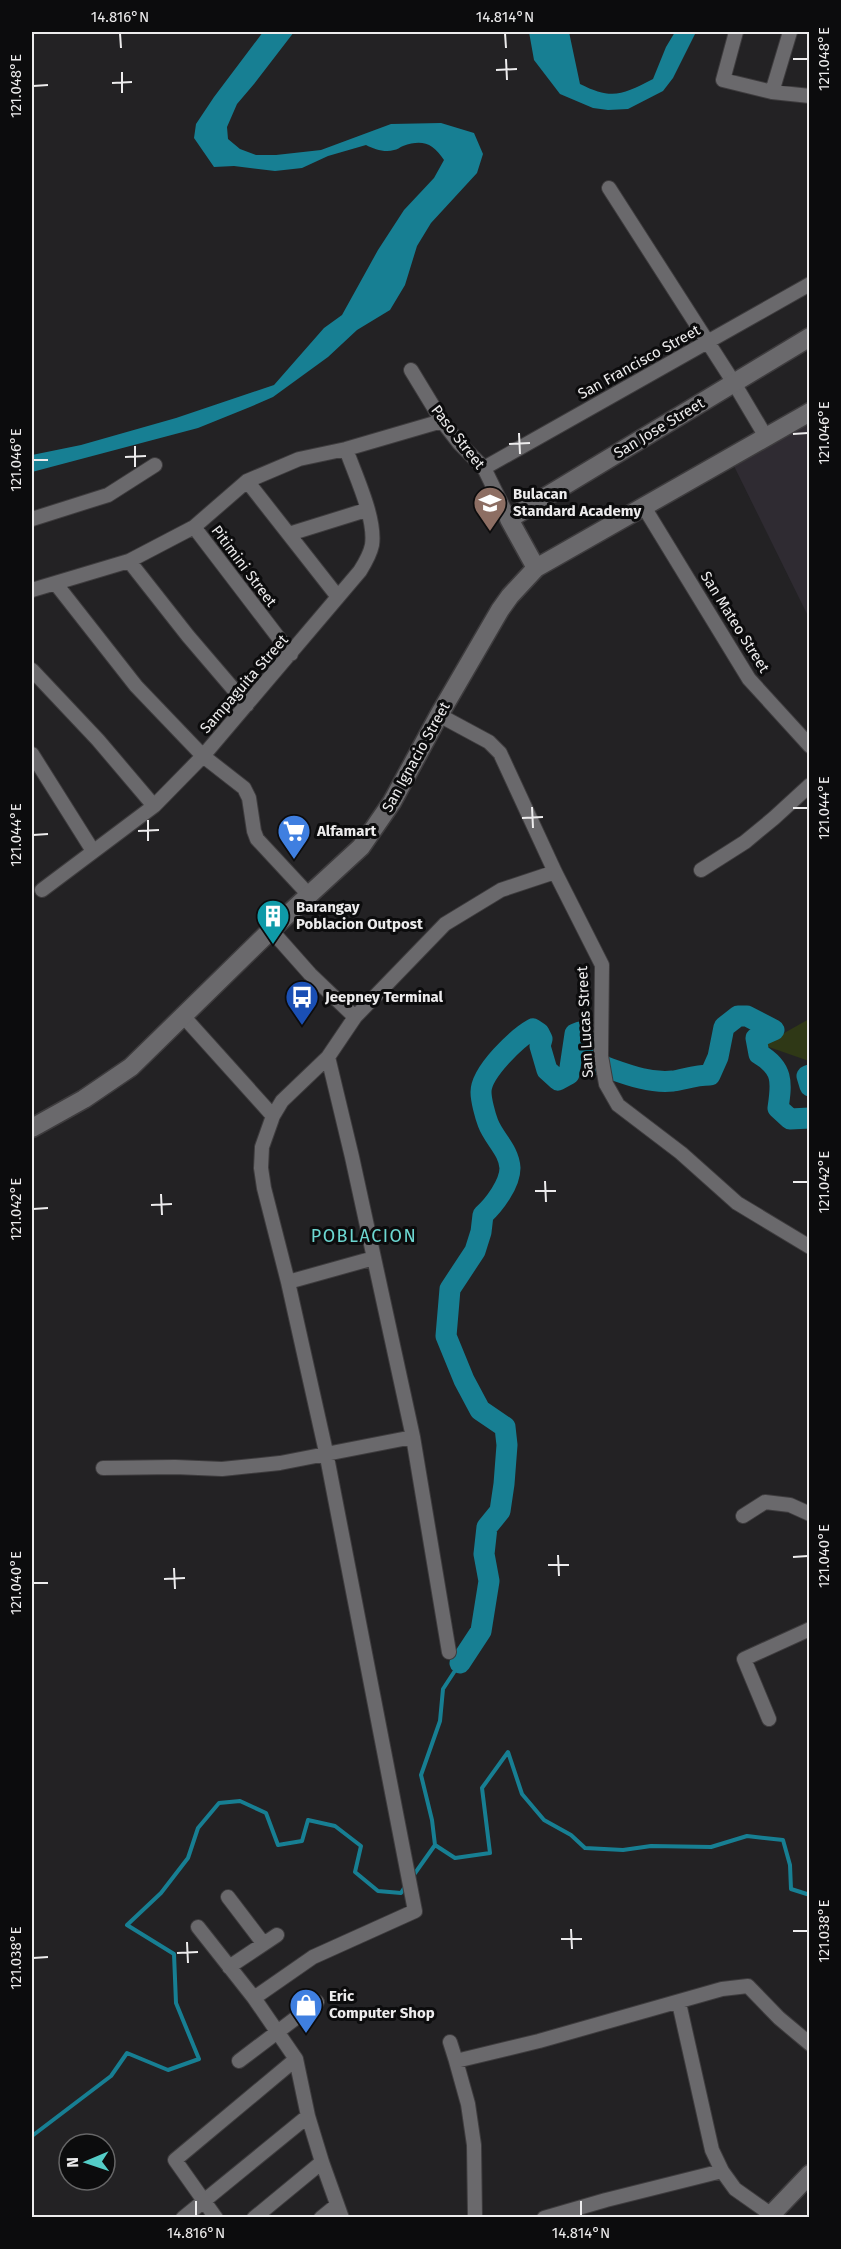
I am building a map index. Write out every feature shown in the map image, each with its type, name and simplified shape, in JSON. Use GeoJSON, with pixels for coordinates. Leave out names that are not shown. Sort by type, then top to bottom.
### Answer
{"type":"FeatureCollection","features":[{"type":"Feature","properties":{"kind":"main road","name":"San Jose Street"},"geometry":{"type":"LineString","coordinates":[[509,519],[810,337]]}},
{"type":"Feature","properties":{"kind":"main road","name":"San Ignacio Street"},"geometry":{"type":"LineString","coordinates":[[32,1128],[84,1099],[131,1067],[271,930],[361,847],[392,802],[439,715],[510,596],[536,568],[810,412]]}},
{"type":"Feature","properties":{"kind":"main road","name":"Paso Street"},"geometry":{"type":"LineString","coordinates":[[509,519],[536,568]]}},
{"type":"Feature","properties":{"kind":"main road"},"geometry":{"type":"LineString","coordinates":[[772,2216],[810,2174]]}},
{"type":"Feature","properties":{"kind":"street"},"geometry":{"type":"LineString","coordinates":[[736,32],[723,80],[772,92],[810,96]]}},
{"type":"Feature","properties":{"kind":"street"},"geometry":{"type":"LineString","coordinates":[[772,92],[790,32]]}},
{"type":"Feature","properties":{"kind":"street"},"geometry":{"type":"LineString","coordinates":[[609,188],[766,437]]}},
{"type":"Feature","properties":{"kind":"street","name":"San Francisco Street"},"geometry":{"type":"LineString","coordinates":[[484,468],[810,284]]}},
{"type":"Feature","properties":{"kind":"street","name":"Paso Street"},"geometry":{"type":"LineString","coordinates":[[411,370],[459,443],[484,468],[509,519]]}},
{"type":"Feature","properties":{"kind":"street"},"geometry":{"type":"LineString","coordinates":[[32,590],[129,561],[194,527],[247,481],[299,459],[346,449],[442,420]]}},
{"type":"Feature","properties":{"kind":"street","name":"Sampaguita Street"},"geometry":{"type":"LineString","coordinates":[[42,890],[154,806],[203,756],[360,572],[368,558],[372,537],[366,510],[346,449]]}},
{"type":"Feature","properties":{"kind":"street"},"geometry":{"type":"LineString","coordinates":[[32,519],[108,495],[155,465]]}},
{"type":"Feature","properties":{"kind":"street"},"geometry":{"type":"LineString","coordinates":[[247,481],[338,597]]}},
{"type":"Feature","properties":{"kind":"street","name":"San Mateo Street"},"geometry":{"type":"LineString","coordinates":[[644,507],[749,679],[810,746]]}},
{"type":"Feature","properties":{"kind":"street"},"geometry":{"type":"LineString","coordinates":[[289,534],[366,510]]}},
{"type":"Feature","properties":{"kind":"street","name":"Pitimini Street"},"geometry":{"type":"LineString","coordinates":[[194,527],[291,654]]}},
{"type":"Feature","properties":{"kind":"street"},"geometry":{"type":"LineString","coordinates":[[129,561],[188,636],[247,705]]}},
{"type":"Feature","properties":{"kind":"street"},"geometry":{"type":"LineString","coordinates":[[56,584],[136,686],[203,756],[244,788],[249,798],[257,839],[309,895]]}},
{"type":"Feature","properties":{"kind":"street"},"geometry":{"type":"LineString","coordinates":[[32,670],[98,740],[154,806]]}},
{"type":"Feature","properties":{"kind":"street","name":"San Lucas Street"},"geometry":{"type":"LineString","coordinates":[[439,715],[489,742],[500,753],[555,872],[602,965],[601,1057],[606,1084],[618,1105],[681,1153],[737,1203],[810,1247]]}},
{"type":"Feature","properties":{"kind":"street"},"geometry":{"type":"LineString","coordinates":[[32,754],[93,851]]}},
{"type":"Feature","properties":{"kind":"street"},"geometry":{"type":"LineString","coordinates":[[701,870],[745,842],[774,819],[810,785]]}},
{"type":"Feature","properties":{"kind":"street"},"geometry":{"type":"LineString","coordinates":[[254,1998],[313,1957],[415,1911],[326,1452],[288,1282],[264,1188],[261,1168],[262,1148],[273,1116],[282,1101],[328,1057],[355,1017],[445,924],[501,890],[555,872]]}},
{"type":"Feature","properties":{"kind":"street"},"geometry":{"type":"LineString","coordinates":[[271,930],[310,974],[355,1017]]}},
{"type":"Feature","properties":{"kind":"street"},"geometry":{"type":"LineString","coordinates":[[184,1017],[273,1116]]}},
{"type":"Feature","properties":{"kind":"street"},"geometry":{"type":"LineString","coordinates":[[328,1057],[339,1096],[412,1437],[449,1652]]}},
{"type":"Feature","properties":{"kind":"street"},"geometry":{"type":"LineString","coordinates":[[288,1282],[374,1258]]}},
{"type":"Feature","properties":{"kind":"street"},"geometry":{"type":"LineString","coordinates":[[103,1468],[222,1469],[280,1463],[326,1452],[412,1437]]}},
{"type":"Feature","properties":{"kind":"street"},"geometry":{"type":"LineString","coordinates":[[743,1516],[765,1502],[790,1505],[810,1514]]}},
{"type":"Feature","properties":{"kind":"street"},"geometry":{"type":"LineString","coordinates":[[769,1719],[744,1659],[810,1629]]}},
{"type":"Feature","properties":{"kind":"street"},"geometry":{"type":"LineString","coordinates":[[228,1897],[263,1943]]}},
{"type":"Feature","properties":{"kind":"street"},"geometry":{"type":"LineString","coordinates":[[198,1927],[254,1998],[296,2060],[308,2116],[339,2211],[321,2217]]}},
{"type":"Feature","properties":{"kind":"street"},"geometry":{"type":"LineString","coordinates":[[229,1967],[277,1935]]}},
{"type":"Feature","properties":{"kind":"street"},"geometry":{"type":"LineString","coordinates":[[456,2061],[679,2003],[722,1989],[748,1986],[810,2044]]}},
{"type":"Feature","properties":{"kind":"street"},"geometry":{"type":"LineString","coordinates":[[239,2061],[317,2002]]}},
{"type":"Feature","properties":{"kind":"street"},"geometry":{"type":"LineString","coordinates":[[679,2003],[712,2150],[722,2172],[735,2189],[772,2216]]}},
{"type":"Feature","properties":{"kind":"street"},"geometry":{"type":"LineString","coordinates":[[450,2042],[468,2104],[474,2145],[475,2217]]}},
{"type":"Feature","properties":{"kind":"street"},"geometry":{"type":"LineString","coordinates":[[216,2217],[176,2160],[296,2060]]}},
{"type":"Feature","properties":{"kind":"street"},"geometry":{"type":"LineString","coordinates":[[183,2217],[308,2116]]}},
{"type":"Feature","properties":{"kind":"street"},"geometry":{"type":"LineString","coordinates":[[254,2217],[322,2162]]}},
{"type":"Feature","properties":{"kind":"street"},"geometry":{"type":"LineString","coordinates":[[544,2217],[722,2172]]}},
{"type":"Feature","properties":{"kind":"shaded area"},"geometry":{"type":"Polygon","coordinates":[[[809,422],[809,618],[734,466],[809,422]]]}},
{"type":"Feature","properties":{"kind":"green space"},"geometry":{"type":"Polygon","coordinates":[[[809,1019],[809,1061],[763,1045],[809,1019]]]}},
{"type":"Feature","properties":{"kind":"water"},"geometry":{"type":"Polygon","coordinates":[[[263,32],[294,32],[237,104],[227,127],[228,139],[240,149],[256,155],[321,150],[391,124],[441,123],[474,133],[483,154],[477,173],[431,223],[417,246],[405,285],[390,310],[357,330],[328,357],[273,397],[198,428],[32,472],[32,455],[81,445],[176,418],[274,385],[324,328],[342,315],[378,250],[404,210],[434,178],[444,160],[431,146],[416,143],[387,151],[366,145],[328,156],[302,168],[275,171],[234,166],[214,167],[194,138],[196,124],[263,32]]]}},
{"type":"Feature","properties":{"kind":"water"},"geometry":{"type":"Polygon","coordinates":[[[529,32],[569,32],[580,84],[601,92],[617,94],[653,79],[675,32],[696,32],[673,78],[663,91],[628,109],[608,110],[593,108],[560,94],[534,60],[529,32]]]}},
{"type":"Feature","properties":{"kind":"waterway"},"geometry":{"type":"LineString","coordinates":[[460,1663],[481,1631],[489,1581],[484,1554],[487,1527],[500,1511],[507,1445],[505,1427],[480,1410],[464,1380],[446,1336],[450,1289],[475,1251],[483,1215],[501,1194],[510,1168],[507,1156],[491,1129],[483,1108],[481,1092],[487,1075],[501,1056],[533,1029],[542,1039],[540,1046],[547,1070],[558,1080],[569,1074],[575,1034],[580,1032],[594,1063],[623,1073],[653,1081],[673,1081],[710,1075],[718,1057],[724,1027],[738,1016],[747,1016],[774,1030],[756,1038],[759,1054],[773,1065],[779,1076],[778,1108],[790,1119],[810,1118]]}},
{"type":"Feature","properties":{"kind":"waterway"},"geometry":{"type":"LineString","coordinates":[[810,1075],[807,1076],[810,1086]]}},
{"type":"Feature","properties":{"kind":"waterway"},"geometry":{"type":"LineString","coordinates":[[435,1845],[432,1820],[421,1775],[440,1721],[443,1689],[460,1663]]}},
{"type":"Feature","properties":{"kind":"waterway"},"geometry":{"type":"LineString","coordinates":[[413,1876],[435,1845],[455,1858],[490,1853],[482,1788],[508,1752],[522,1794],[544,1820],[571,1835],[585,1848],[623,1850],[651,1846],[711,1847],[747,1836],[783,1840],[790,1865],[791,1889],[810,1895]]}},
{"type":"Feature","properties":{"kind":"waterway"},"geometry":{"type":"LineString","coordinates":[[32,2136],[111,2076],[127,2053],[168,2070],[199,2059],[176,2003],[174,1954],[127,1925],[161,1893],[188,1858],[198,1828],[219,1803],[240,1801],[266,1813],[278,1845],[302,1841],[308,1820],[335,1826],[361,1846],[355,1872],[378,1891],[401,1893],[406,1885]]}},
{"type":"Feature","properties":{"kind":"place","name":"Bulacan Standard Academy"},"geometry":{"type":"Point","coordinates":[490,532]}},
{"type":"Feature","properties":{"kind":"place","name":"Alfamart"},"geometry":{"type":"Point","coordinates":[294,860]}},
{"type":"Feature","properties":{"kind":"place","name":"Barangay Poblacion Outpost"},"geometry":{"type":"Point","coordinates":[273,945]}},
{"type":"Feature","properties":{"kind":"place","name":"Jeepney Terminal"},"geometry":{"type":"Point","coordinates":[302,1026]}},
{"type":"Feature","properties":{"kind":"place","name":"Eric Computer Shop"},"geometry":{"type":"Point","coordinates":[306,2034]}},
{"type":"Feature","properties":{"kind":"district","name":"POBLACION"},"geometry":{"type":"Point","coordinates":[364,1236]}}]}
